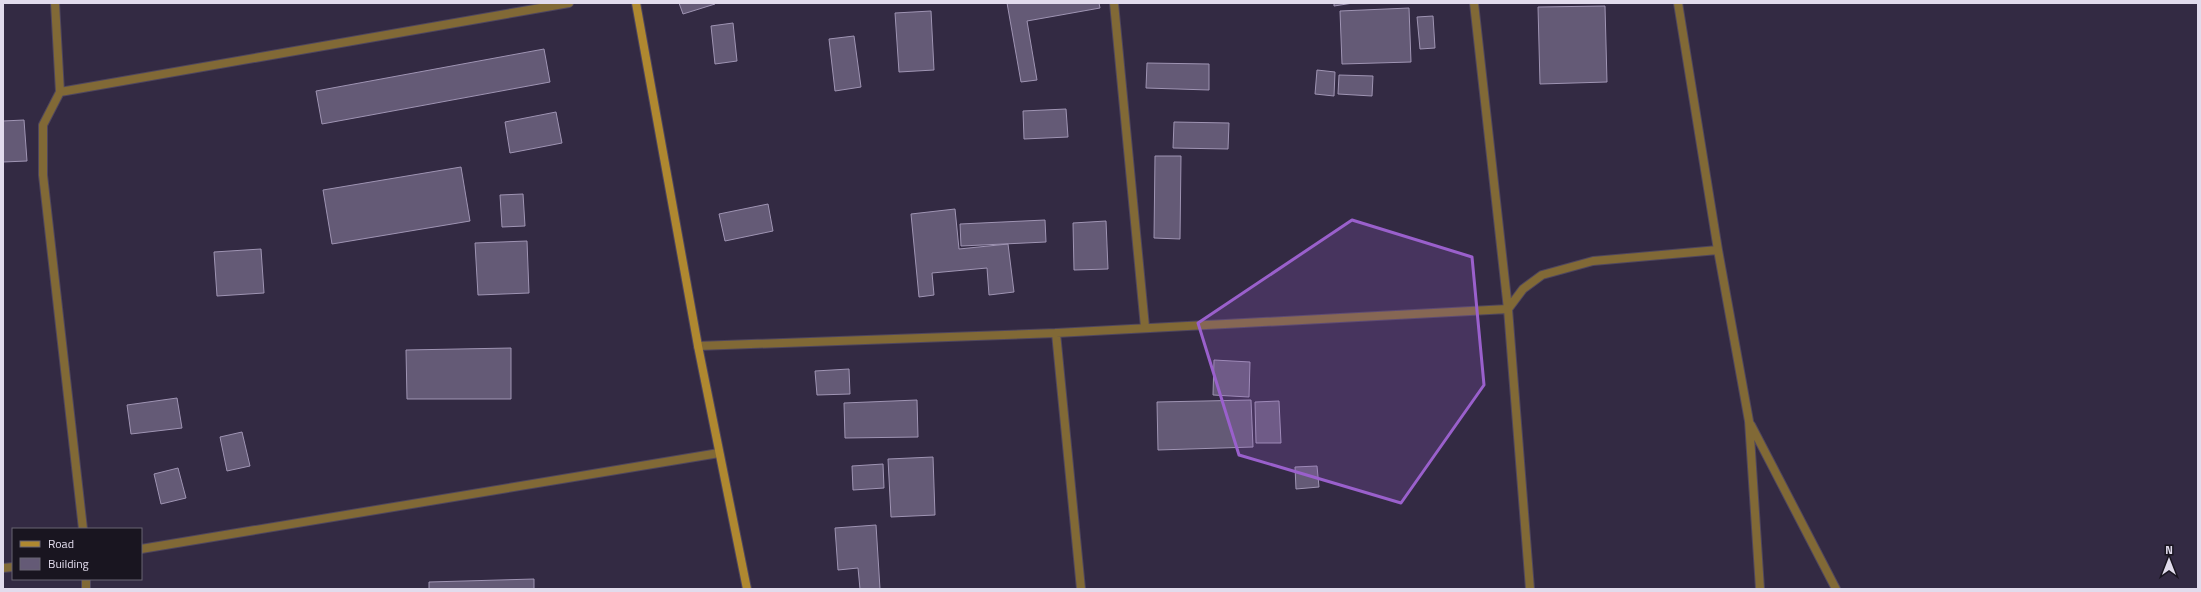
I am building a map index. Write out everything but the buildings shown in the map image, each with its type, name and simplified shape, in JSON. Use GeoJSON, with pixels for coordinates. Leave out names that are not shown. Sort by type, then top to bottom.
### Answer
{"type":"FeatureCollection","features":[{"type":"Feature","properties":{"kind":"main road"},"geometry":{"type":"LineString","coordinates":[[636,3],[698,346],[747,589]]}},
{"type":"Feature","properties":{"kind":"street"},"geometry":{"type":"LineString","coordinates":[[55,3],[60,92],[43,125],[43,176],[82,528]]}},
{"type":"Feature","properties":{"kind":"street"},"geometry":{"type":"LineString","coordinates":[[60,92],[569,3]]}},
{"type":"Feature","properties":{"kind":"street"},"geometry":{"type":"LineString","coordinates":[[1114,3],[1145,327]]}},
{"type":"Feature","properties":{"kind":"street"},"geometry":{"type":"LineString","coordinates":[[1474,3],[1508,309],[1530,589]]}},
{"type":"Feature","properties":{"kind":"street"},"geometry":{"type":"LineString","coordinates":[[1678,3],[1718,250],[1749,421],[1760,589]]}},
{"type":"Feature","properties":{"kind":"street"},"geometry":{"type":"LineString","coordinates":[[1508,309],[1523,289],[1542,275],[1593,261],[1718,250]]}},
{"type":"Feature","properties":{"kind":"street"},"geometry":{"type":"LineString","coordinates":[[698,346],[1056,333],[1145,327],[1508,309]]}},
{"type":"Feature","properties":{"kind":"street"},"geometry":{"type":"LineString","coordinates":[[1056,333],[1081,589]]}},
{"type":"Feature","properties":{"kind":"street"},"geometry":{"type":"LineString","coordinates":[[1749,421],[1836,589]]}},
{"type":"Feature","properties":{"kind":"street"},"geometry":{"type":"LineString","coordinates":[[142,549],[720,453]]}},
{"type":"Feature","properties":{"kind":"highlighted area"},"geometry":{"type":"Polygon","coordinates":[[[1352,220],[1472,257],[1484,385],[1401,503],[1239,455],[1198,323],[1352,220]]]}}]}
